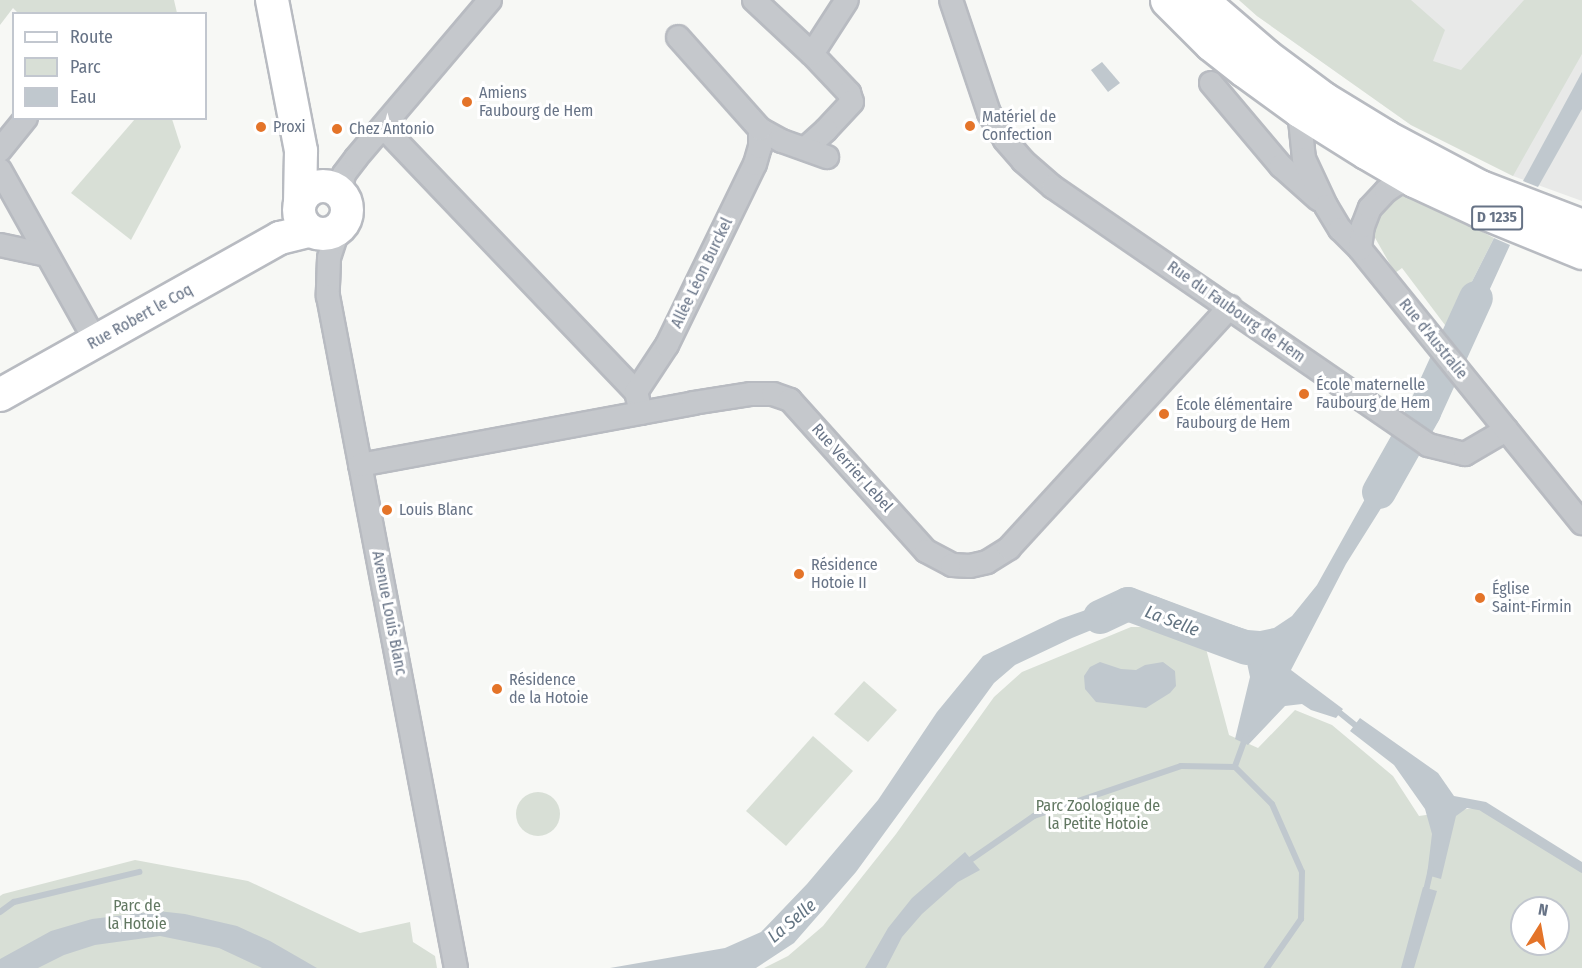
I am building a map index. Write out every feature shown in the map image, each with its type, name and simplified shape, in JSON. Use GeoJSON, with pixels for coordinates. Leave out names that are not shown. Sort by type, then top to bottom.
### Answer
{"type":"FeatureCollection","features":[{"type":"Feature","properties":{"kind":"main road","name":"D 1235"},"geometry":{"type":"LineString","coordinates":[[1167,0],[1211,44],[1299,111],[1480,187],[1582,226]]}},
{"type":"Feature","properties":{"kind":"main road","name":"D 1235"},"geometry":{"type":"LineString","coordinates":[[1201,0],[1274,62],[1323,99],[1414,180],[1479,210],[1582,252]]}},
{"type":"Feature","properties":{"kind":"street","name":"Avenue Louis Blanc"},"geometry":{"type":"LineString","coordinates":[[272,0],[456,968]]}},
{"type":"Feature","properties":{"kind":"street"},"geometry":{"type":"LineString","coordinates":[[315,221],[344,174],[490,0]]}},
{"type":"Feature","properties":{"kind":"street"},"geometry":{"type":"LineString","coordinates":[[754,0],[812,54],[849,93],[852,102],[805,149]]}},
{"type":"Feature","properties":{"kind":"street"},"geometry":{"type":"LineString","coordinates":[[812,54],[848,0]]}},
{"type":"Feature","properties":{"kind":"street","name":"Rue du Faubourg de Hem"},"geometry":{"type":"LineString","coordinates":[[951,0],[989,113],[1005,140],[1023,161],[1053,187],[1428,445],[1465,454],[1506,430]]}},
{"type":"Feature","properties":{"kind":"street"},"geometry":{"type":"LineString","coordinates":[[678,38],[760,129],[782,141],[826,157]]}},
{"type":"Feature","properties":{"kind":"street","name":"Rue d'Australie"},"geometry":{"type":"LineString","coordinates":[[1211,83],[1281,166],[1326,206]]}},
{"type":"Feature","properties":{"kind":"street","name":"Rue d'Australie"},"geometry":{"type":"LineString","coordinates":[[1299,111],[1305,159],[1326,206],[1340,229],[1360,249],[1506,430]]}},
{"type":"Feature","properties":{"kind":"street"},"geometry":{"type":"LineString","coordinates":[[0,150],[24,120]]}},
{"type":"Feature","properties":{"kind":"street"},"geometry":{"type":"LineString","coordinates":[[383,127],[639,402]]}},
{"type":"Feature","properties":{"kind":"street","name":"Allée Léon Burckel"},"geometry":{"type":"LineString","coordinates":[[639,402],[755,164],[760,147],[760,129]]}},
{"type":"Feature","properties":{"kind":"street"},"geometry":{"type":"LineString","coordinates":[[0,170],[96,342]]}},
{"type":"Feature","properties":{"kind":"street"},"geometry":{"type":"LineString","coordinates":[[1360,249],[1363,226],[1370,208],[1396,184],[1414,180]]}},
{"type":"Feature","properties":{"kind":"street","name":"Rue Robert le Coq"},"geometry":{"type":"LineString","coordinates":[[0,395],[315,221]]}},
{"type":"Feature","properties":{"kind":"street"},"geometry":{"type":"LineString","coordinates":[[0,245],[47,255]]}},
{"type":"Feature","properties":{"kind":"street","name":"Rue Verrier Lebel"},"geometry":{"type":"LineString","coordinates":[[360,465],[639,402],[773,394],[790,400],[926,551],[952,565],[970,566],[987,562],[1009,548],[1230,308]]}},
{"type":"Feature","properties":{"kind":"street"},"geometry":{"type":"LineString","coordinates":[[1506,430],[1582,523]]}},
{"type":"Feature","properties":{"kind":"shaded area"},"geometry":{"type":"Polygon","coordinates":[[[1239,0],[1582,0],[1582,201],[1513,176],[1411,125],[1257,16],[1239,0]]]}},
{"type":"Feature","properties":{"kind":"green space"},"geometry":{"type":"Polygon","coordinates":[[[0,0],[174,0],[177,12],[17,12],[13,8],[0,25],[0,0]]]}},
{"type":"Feature","properties":{"kind":"green space"},"geometry":{"type":"Polygon","coordinates":[[[1239,0],[1411,0],[1445,30],[1433,61],[1461,70],[1524,0],[1582,0],[1582,54],[1513,176],[1411,125],[1257,16],[1239,0]]]}},
{"type":"Feature","properties":{"kind":"green space"},"geometry":{"type":"Polygon","coordinates":[[[134,120],[172,120],[181,147],[131,240],[71,193],[134,120]]]}},
{"type":"Feature","properties":{"kind":"green space"},"geometry":{"type":"Polygon","coordinates":[[[1407,196],[1420,199],[1494,238],[1448,329],[1402,268],[1395,273],[1374,236],[1375,218],[1393,197],[1407,196]]]}},
{"type":"Feature","properties":{"kind":"green space","name":"Parc Zoologique de la Petite Hotoie"},"geometry":{"type":"Polygon","coordinates":[[[1131,627],[1162,627],[1205,645],[1229,735],[1258,748],[1295,710],[1332,725],[1393,776],[1419,816],[1481,807],[1582,870],[1582,968],[764,968],[788,956],[823,926],[896,834],[994,697],[1022,672],[1131,627]]]}},
{"type":"Feature","properties":{"kind":"green space"},"geometry":{"type":"Polygon","coordinates":[[[864,681],[897,710],[868,742],[834,714],[864,681]]]}},
{"type":"Feature","properties":{"kind":"green space"},"geometry":{"type":"Polygon","coordinates":[[[813,736],[853,771],[786,846],[746,811],[813,736]]]}},
{"type":"Feature","properties":{"kind":"green space"},"geometry":{"type":"Polygon","coordinates":[[[538,792],[554,798],[560,814],[554,830],[538,836],[522,830],[516,814],[522,798],[538,792]]]}},
{"type":"Feature","properties":{"kind":"green space","name":"Parc de la Hotoie"},"geometry":{"type":"Polygon","coordinates":[[[135,860],[248,881],[360,933],[410,922],[413,942],[435,956],[437,968],[0,968],[0,896],[135,860]]]}},
{"type":"Feature","properties":{"kind":"water"},"geometry":{"type":"Polygon","coordinates":[[[1102,62],[1120,83],[1108,92],[1091,70],[1102,62]]]}},
{"type":"Feature","properties":{"kind":"water"},"geometry":{"type":"Polygon","coordinates":[[[1582,72],[1582,109],[1538,187],[1523,181],[1582,72]]]}},
{"type":"Feature","properties":{"kind":"water"},"geometry":{"type":"Polygon","coordinates":[[[1494,238],[1510,245],[1478,315],[1466,351],[1448,329],[1494,238]]]}},
{"type":"Feature","properties":{"kind":"water"},"geometry":{"type":"Polygon","coordinates":[[[1433,367],[1449,386],[1431,426],[1411,411],[1433,367]]]}},
{"type":"Feature","properties":{"kind":"water"},"geometry":{"type":"Polygon","coordinates":[[[1394,447],[1412,459],[1346,564],[1291,670],[1343,709],[1336,718],[1311,710],[1302,704],[1285,706],[1248,745],[1235,739],[1250,677],[1247,663],[1235,655],[1199,640],[1211,618],[1248,630],[1260,631],[1274,628],[1292,616],[1317,585],[1394,447]]]}},
{"type":"Feature","properties":{"kind":"water"},"geometry":{"type":"Polygon","coordinates":[[[1129,595],[1147,595],[1143,618],[1133,616],[1116,620],[1072,638],[1015,665],[994,683],[856,872],[794,943],[756,968],[610,968],[725,948],[761,932],[807,884],[878,800],[937,712],[983,656],[1060,619],[1129,595]]]}},
{"type":"Feature","properties":{"kind":"water"},"geometry":{"type":"Polygon","coordinates":[[[1155,596],[1206,616],[1194,638],[1151,619],[1155,596]]]}},
{"type":"Feature","properties":{"kind":"water"},"geometry":{"type":"Polygon","coordinates":[[[1100,662],[1121,669],[1136,670],[1145,665],[1163,662],[1175,671],[1176,686],[1170,693],[1146,708],[1096,702],[1085,689],[1084,676],[1090,667],[1100,662]]]}},
{"type":"Feature","properties":{"kind":"water"},"geometry":{"type":"Polygon","coordinates":[[[1360,718],[1438,773],[1454,796],[1486,802],[1582,862],[1582,868],[1489,812],[1467,808],[1456,816],[1441,879],[1427,875],[1432,834],[1425,809],[1394,765],[1350,731],[1360,718]]]}},
{"type":"Feature","properties":{"kind":"water"},"geometry":{"type":"Polygon","coordinates":[[[965,852],[980,870],[958,882],[922,914],[902,937],[886,968],[865,968],[888,928],[912,898],[965,852]]]}},
{"type":"Feature","properties":{"kind":"water"},"geometry":{"type":"Polygon","coordinates":[[[1423,887],[1437,891],[1414,968],[1401,968],[1423,887]]]}},
{"type":"Feature","properties":{"kind":"water"},"geometry":{"type":"Polygon","coordinates":[[[158,911],[185,914],[237,926],[270,941],[317,968],[262,968],[219,948],[160,936],[95,945],[64,955],[38,968],[0,968],[0,959],[51,931],[92,919],[158,911]]]}},
{"type":"Feature","properties":{"kind":"waterway","name":"La Selle"},"geometry":{"type":"LineString","coordinates":[[1379,492],[1424,412],[1476,298]]}},
{"type":"Feature","properties":{"kind":"waterway","name":"La Selle"},"geometry":{"type":"LineString","coordinates":[[1100,617],[1128,604],[1246,648]]}},
{"type":"Feature","properties":{"kind":"waterway"},"geometry":{"type":"LineString","coordinates":[[1334,708],[1359,728]]}},
{"type":"Feature","properties":{"kind":"waterway"},"geometry":{"type":"LineString","coordinates":[[1246,736],[1235,767],[1272,804],[1302,872],[1301,919],[1267,968]]}},
{"type":"Feature","properties":{"kind":"waterway"},"geometry":{"type":"LineString","coordinates":[[966,863],[1034,816],[1181,766],[1235,767]]}},
{"type":"Feature","properties":{"kind":"waterway"},"geometry":{"type":"LineString","coordinates":[[1483,809],[1582,870]]}},
{"type":"Feature","properties":{"kind":"waterway"},"geometry":{"type":"LineString","coordinates":[[1425,895],[1431,870]]}},
{"type":"Feature","properties":{"kind":"waterway"},"geometry":{"type":"LineString","coordinates":[[0,912],[14,902],[139,872]]}},
{"type":"Feature","properties":{"kind":"place","name":"Amiens Faubourg de Hem"},"geometry":{"type":"Point","coordinates":[467,102]}},
{"type":"Feature","properties":{"kind":"place","name":"Matériel de Confection"},"geometry":{"type":"Point","coordinates":[970,126]}},
{"type":"Feature","properties":{"kind":"place","name":"Proxi"},"geometry":{"type":"Point","coordinates":[261,127]}},
{"type":"Feature","properties":{"kind":"place","name":"Chez Antonio"},"geometry":{"type":"Point","coordinates":[337,129]}},
{"type":"Feature","properties":{"kind":"place","name":"École maternelle Faubourg de Hem"},"geometry":{"type":"Point","coordinates":[1304,394]}},
{"type":"Feature","properties":{"kind":"place","name":"École élémentaire Faubourg de Hem"},"geometry":{"type":"Point","coordinates":[1164,414]}},
{"type":"Feature","properties":{"kind":"place","name":"Louis Blanc"},"geometry":{"type":"Point","coordinates":[387,510]}},
{"type":"Feature","properties":{"kind":"place","name":"Résidence Hotoie II"},"geometry":{"type":"Point","coordinates":[799,574]}},
{"type":"Feature","properties":{"kind":"place","name":"Église Saint-Firmin"},"geometry":{"type":"Point","coordinates":[1480,598]}},
{"type":"Feature","properties":{"kind":"place","name":"Résidence de la Hotoie"},"geometry":{"type":"Point","coordinates":[497,689]}}]}
